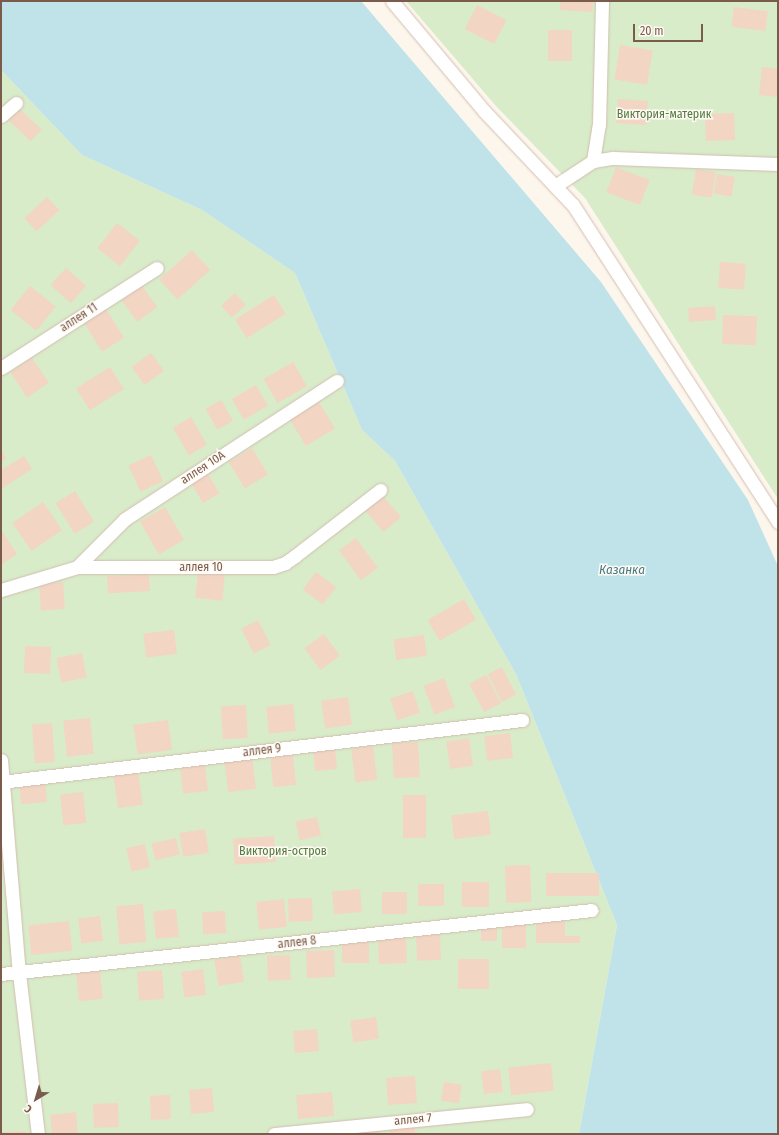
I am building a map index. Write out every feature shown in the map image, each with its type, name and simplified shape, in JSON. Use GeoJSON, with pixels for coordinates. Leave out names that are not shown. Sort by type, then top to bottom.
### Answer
{"type":"FeatureCollection","features":[{"type":"Feature","properties":{"kind":"lane"},"geometry":{"type":"LineString","coordinates":[[392,1],[484,110],[573,205],[778,522]]}},
{"type":"Feature","properties":{"kind":"lane"},"geometry":{"type":"LineString","coordinates":[[593,161],[599,125],[602,1]]}},
{"type":"Feature","properties":{"kind":"lane"},"geometry":{"type":"LineString","coordinates":[[1,116],[16,103]]}},
{"type":"Feature","properties":{"kind":"lane"},"geometry":{"type":"LineString","coordinates":[[555,186],[593,161],[613,158],[778,164]]}},
{"type":"Feature","properties":{"kind":"lane","name":"аллея 11"},"geometry":{"type":"LineString","coordinates":[[1,368],[157,268]]}},
{"type":"Feature","properties":{"kind":"lane","name":"аллея 10А"},"geometry":{"type":"LineString","coordinates":[[77,567],[125,519],[337,381]]}},
{"type":"Feature","properties":{"kind":"lane","name":"аллея 10"},"geometry":{"type":"LineString","coordinates":[[1,590],[77,567],[273,567],[285,563],[295,556],[380,490]]}},
{"type":"Feature","properties":{"kind":"lane","name":"аллея 9"},"geometry":{"type":"LineString","coordinates":[[3,782],[522,720]]}},
{"type":"Feature","properties":{"kind":"lane"},"geometry":{"type":"LineString","coordinates":[[1,760],[19,973],[38,1134]]}},
{"type":"Feature","properties":{"kind":"lane","name":"аллея 8"},"geometry":{"type":"LineString","coordinates":[[1,974],[592,910]]}},
{"type":"Feature","properties":{"kind":"lane","name":"аллея 7"},"geometry":{"type":"LineString","coordinates":[[274,1134],[527,1109]]}},
{"type":"Feature","properties":{"kind":"green space","name":"Виктория-материк"},"geometry":{"type":"Polygon","coordinates":[[[406,1],[778,1],[778,499],[585,198],[495,105],[406,1]]]}},
{"type":"Feature","properties":{"kind":"green space","name":"Виктория-остров"},"geometry":{"type":"Polygon","coordinates":[[[1,70],[82,155],[202,210],[295,273],[362,430],[395,461],[516,674],[617,925],[579,1134],[1,1134],[1,70]]]}},
{"type":"Feature","properties":{"kind":"water","name":"Казанка"},"geometry":{"type":"Polygon","coordinates":[[[1,1],[361,1],[601,282],[748,500],[778,566],[778,1134],[579,1134],[617,925],[516,674],[395,461],[362,430],[295,273],[202,210],[82,155],[1,70],[1,1]]]}},
{"type":"Feature","properties":{"kind":"building"},"geometry":{"type":"Polygon","coordinates":[[[560,1],[593,1],[592,12],[560,10],[560,1]]]}},
{"type":"Feature","properties":{"kind":"building"},"geometry":{"type":"Polygon","coordinates":[[[477,5],[506,20],[494,44],[465,29],[477,5]]]}},
{"type":"Feature","properties":{"kind":"building"},"geometry":{"type":"Polygon","coordinates":[[[734,7],[768,11],[765,31],[732,27],[734,7]]]}},
{"type":"Feature","properties":{"kind":"building"},"geometry":{"type":"Polygon","coordinates":[[[548,30],[572,30],[572,61],[548,61],[548,30]]]}},
{"type":"Feature","properties":{"kind":"building"},"geometry":{"type":"Polygon","coordinates":[[[620,45],[653,50],[647,85],[615,80],[620,45]]]}},
{"type":"Feature","properties":{"kind":"building"},"geometry":{"type":"Polygon","coordinates":[[[762,67],[778,69],[778,97],[759,95],[762,67]]]}},
{"type":"Feature","properties":{"kind":"building"},"geometry":{"type":"Polygon","coordinates":[[[618,99],[648,101],[646,125],[616,123],[618,99]]]}},
{"type":"Feature","properties":{"kind":"building"},"geometry":{"type":"Polygon","coordinates":[[[20,109],[42,130],[30,141],[9,121],[20,109]]]}},
{"type":"Feature","properties":{"kind":"building"},"geometry":{"type":"Polygon","coordinates":[[[734,113],[735,140],[706,141],[705,114],[734,113]]]}},
{"type":"Feature","properties":{"kind":"building"},"geometry":{"type":"Polygon","coordinates":[[[616,167],[650,180],[640,205],[606,192],[616,167]]]}},
{"type":"Feature","properties":{"kind":"building"},"geometry":{"type":"Polygon","coordinates":[[[696,169],[716,172],[712,198],[692,195],[696,169]]]}},
{"type":"Feature","properties":{"kind":"building"},"geometry":{"type":"Polygon","coordinates":[[[717,174],[735,177],[732,197],[714,194],[717,174]]]}},
{"type":"Feature","properties":{"kind":"building"},"geometry":{"type":"Polygon","coordinates":[[[47,197],[59,210],[37,231],[24,218],[47,197]]]}},
{"type":"Feature","properties":{"kind":"building"},"geometry":{"type":"Polygon","coordinates":[[[117,223],[140,241],[120,266],[97,248],[117,223]]]}},
{"type":"Feature","properties":{"kind":"building"},"geometry":{"type":"Polygon","coordinates":[[[192,250],[210,270],[177,300],[159,279],[192,250]]]}},
{"type":"Feature","properties":{"kind":"building"},"geometry":{"type":"Polygon","coordinates":[[[720,262],[746,264],[744,290],[718,288],[720,262]]]}},
{"type":"Feature","properties":{"kind":"building"},"geometry":{"type":"Polygon","coordinates":[[[66,268],[86,286],[71,303],[51,285],[66,268]]]}},
{"type":"Feature","properties":{"kind":"building"},"geometry":{"type":"Polygon","coordinates":[[[30,286],[56,307],[36,331],[10,310],[30,286]]]}},
{"type":"Feature","properties":{"kind":"building"},"geometry":{"type":"Polygon","coordinates":[[[142,286],[157,307],[137,322],[122,301],[142,286]]]}},
{"type":"Feature","properties":{"kind":"building"},"geometry":{"type":"Polygon","coordinates":[[[235,293],[246,305],[232,318],[221,306],[235,293]]]}},
{"type":"Feature","properties":{"kind":"building"},"geometry":{"type":"Polygon","coordinates":[[[274,295],[286,314],[247,338],[235,319],[274,295]]]}},
{"type":"Feature","properties":{"kind":"building"},"geometry":{"type":"Polygon","coordinates":[[[715,306],[716,320],[689,322],[688,308],[715,306]]]}},
{"type":"Feature","properties":{"kind":"building"},"geometry":{"type":"Polygon","coordinates":[[[106,309],[124,338],[102,352],[84,323],[106,309]]]}},
{"type":"Feature","properties":{"kind":"building"},"geometry":{"type":"Polygon","coordinates":[[[723,315],[757,316],[756,345],[722,344],[723,315]]]}},
{"type":"Feature","properties":{"kind":"building"},"geometry":{"type":"Polygon","coordinates":[[[151,353],[164,371],[145,385],[132,367],[151,353]]]}},
{"type":"Feature","properties":{"kind":"building"},"geometry":{"type":"Polygon","coordinates":[[[32,358],[49,383],[27,397],[10,373],[32,358]]]}},
{"type":"Feature","properties":{"kind":"building"},"geometry":{"type":"Polygon","coordinates":[[[293,362],[307,386],[278,403],[264,379],[293,362]]]}},
{"type":"Feature","properties":{"kind":"building"},"geometry":{"type":"Polygon","coordinates":[[[110,367],[124,389],[90,410],[76,388],[110,367]]]}},
{"type":"Feature","properties":{"kind":"building"},"geometry":{"type":"Polygon","coordinates":[[[256,385],[268,406],[244,420],[232,399],[256,385]]]}},
{"type":"Feature","properties":{"kind":"building"},"geometry":{"type":"Polygon","coordinates":[[[221,400],[233,421],[217,430],[205,409],[221,400]]]}},
{"type":"Feature","properties":{"kind":"building"},"geometry":{"type":"Polygon","coordinates":[[[319,402],[335,429],[306,446],[290,420],[319,402]]]}},
{"type":"Feature","properties":{"kind":"building"},"geometry":{"type":"Polygon","coordinates":[[[191,417],[207,445],[189,455],[173,428],[191,417]]]}},
{"type":"Feature","properties":{"kind":"building"},"geometry":{"type":"Polygon","coordinates":[[[252,448],[268,475],[245,488],[229,462],[252,448]]]}},
{"type":"Feature","properties":{"kind":"building"},"geometry":{"type":"Polygon","coordinates":[[[1,450],[6,458],[1,462],[1,450]]]}},
{"type":"Feature","properties":{"kind":"building"},"geometry":{"type":"Polygon","coordinates":[[[151,455],[163,481],[141,492],[128,466],[151,455]]]}},
{"type":"Feature","properties":{"kind":"building"},"geometry":{"type":"Polygon","coordinates":[[[24,456],[32,469],[1,489],[1,470],[24,456]]]}},
{"type":"Feature","properties":{"kind":"building"},"geometry":{"type":"Polygon","coordinates":[[[206,471],[219,493],[203,503],[190,481],[206,471]]]}},
{"type":"Feature","properties":{"kind":"building"},"geometry":{"type":"Polygon","coordinates":[[[75,491],[94,522],[75,534],[55,503],[75,491]]]}},
{"type":"Feature","properties":{"kind":"building"},"geometry":{"type":"Polygon","coordinates":[[[382,495],[401,517],[384,532],[365,510],[382,495]]]}},
{"type":"Feature","properties":{"kind":"building"},"geometry":{"type":"Polygon","coordinates":[[[43,502],[62,530],[31,551],[12,523],[43,502]]]}},
{"type":"Feature","properties":{"kind":"building"},"geometry":{"type":"Polygon","coordinates":[[[165,507],[184,540],[159,554],[140,522],[165,507]]]}},
{"type":"Feature","properties":{"kind":"building"},"geometry":{"type":"Polygon","coordinates":[[[2,531],[17,554],[1,565],[1,532],[2,531]]]}},
{"type":"Feature","properties":{"kind":"building"},"geometry":{"type":"Polygon","coordinates":[[[356,538],[378,568],[361,580],[339,550],[356,538]]]}},
{"type":"Feature","properties":{"kind":"building"},"geometry":{"type":"Polygon","coordinates":[[[198,572],[225,575],[222,601],[195,598],[198,572]]]}},
{"type":"Feature","properties":{"kind":"building"},"geometry":{"type":"Polygon","coordinates":[[[316,572],[336,587],[323,605],[303,590],[316,572]]]}},
{"type":"Feature","properties":{"kind":"building"},"geometry":{"type":"Polygon","coordinates":[[[149,574],[150,591],[108,593],[107,576],[149,574]]]}},
{"type":"Feature","properties":{"kind":"building"},"geometry":{"type":"Polygon","coordinates":[[[63,582],[65,609],[41,611],[39,584],[63,582]]]}},
{"type":"Feature","properties":{"kind":"building"},"geometry":{"type":"Polygon","coordinates":[[[464,599],[476,620],[440,641],[428,620],[464,599]]]}},
{"type":"Feature","properties":{"kind":"building"},"geometry":{"type":"Polygon","coordinates":[[[258,620],[271,645],[254,654],[241,629],[258,620]]]}},
{"type":"Feature","properties":{"kind":"building"},"geometry":{"type":"Polygon","coordinates":[[[174,630],[177,654],[146,658],[143,634],[174,630]]]}},
{"type":"Feature","properties":{"kind":"building"},"geometry":{"type":"Polygon","coordinates":[[[324,634],[340,656],[320,670],[305,648],[324,634]]]}},
{"type":"Feature","properties":{"kind":"building"},"geometry":{"type":"Polygon","coordinates":[[[424,635],[427,656],[396,660],[393,639],[424,635]]]}},
{"type":"Feature","properties":{"kind":"building"},"geometry":{"type":"Polygon","coordinates":[[[25,646],[51,647],[50,674],[24,673],[25,646]]]}},
{"type":"Feature","properties":{"kind":"building"},"geometry":{"type":"Polygon","coordinates":[[[82,653],[87,678],[61,683],[56,658],[82,653]]]}},
{"type":"Feature","properties":{"kind":"building"},"geometry":{"type":"Polygon","coordinates":[[[502,667],[516,695],[502,702],[488,674],[502,667]]]}},
{"type":"Feature","properties":{"kind":"building"},"geometry":{"type":"Polygon","coordinates":[[[486,675],[501,703],[484,712],[469,684],[486,675]]]}},
{"type":"Feature","properties":{"kind":"building"},"geometry":{"type":"Polygon","coordinates":[[[444,678],[455,707],[435,715],[423,686],[444,678]]]}},
{"type":"Feature","properties":{"kind":"building"},"geometry":{"type":"Polygon","coordinates":[[[413,691],[420,713],[397,720],[390,698],[413,691]]]}},
{"type":"Feature","properties":{"kind":"building"},"geometry":{"type":"Polygon","coordinates":[[[348,697],[352,725],[325,728],[321,701],[348,697]]]}},
{"type":"Feature","properties":{"kind":"building"},"geometry":{"type":"Polygon","coordinates":[[[293,704],[296,731],[269,734],[266,707],[293,704]]]}},
{"type":"Feature","properties":{"kind":"building"},"geometry":{"type":"Polygon","coordinates":[[[246,705],[248,738],[223,739],[221,706],[246,705]]]}},
{"type":"Feature","properties":{"kind":"building"},"geometry":{"type":"Polygon","coordinates":[[[90,718],[94,754],[67,757],[63,721],[90,718]]]}},
{"type":"Feature","properties":{"kind":"building"},"geometry":{"type":"Polygon","coordinates":[[[168,720],[172,750],[138,755],[133,725],[168,720]]]}},
{"type":"Feature","properties":{"kind":"building"},"geometry":{"type":"Polygon","coordinates":[[[52,723],[55,762],[35,763],[32,724],[52,723]]]}},
{"type":"Feature","properties":{"kind":"building"},"geometry":{"type":"Polygon","coordinates":[[[510,733],[513,758],[487,761],[484,736],[510,733]]]}},
{"type":"Feature","properties":{"kind":"building"},"geometry":{"type":"Polygon","coordinates":[[[469,738],[473,766],[450,769],[446,741],[469,738]]]}},
{"type":"Feature","properties":{"kind":"building"},"geometry":{"type":"Polygon","coordinates":[[[418,742],[420,777],[394,778],[392,743],[418,742]]]}},
{"type":"Feature","properties":{"kind":"building"},"geometry":{"type":"Polygon","coordinates":[[[373,746],[377,780],[355,782],[351,749],[373,746]]]}},
{"type":"Feature","properties":{"kind":"building"},"geometry":{"type":"Polygon","coordinates":[[[335,749],[337,769],[315,771],[313,751],[335,749]]]}},
{"type":"Feature","properties":{"kind":"building"},"geometry":{"type":"Polygon","coordinates":[[[293,755],[296,785],[273,787],[270,757],[293,755]]]}},
{"type":"Feature","properties":{"kind":"building"},"geometry":{"type":"Polygon","coordinates":[[[252,756],[256,789],[228,792],[224,759],[252,756]]]}},
{"type":"Feature","properties":{"kind":"building"},"geometry":{"type":"Polygon","coordinates":[[[204,758],[208,791],[183,794],[179,761],[204,758]]]}},
{"type":"Feature","properties":{"kind":"building"},"geometry":{"type":"Polygon","coordinates":[[[138,771],[143,805],[118,808],[113,774],[138,771]]]}},
{"type":"Feature","properties":{"kind":"building"},"geometry":{"type":"Polygon","coordinates":[[[45,779],[47,802],[21,804],[19,781],[45,779]]]}},
{"type":"Feature","properties":{"kind":"building"},"geometry":{"type":"Polygon","coordinates":[[[83,792],[86,823],[63,825],[60,794],[83,792]]]}},
{"type":"Feature","properties":{"kind":"building"},"geometry":{"type":"Polygon","coordinates":[[[403,795],[426,795],[426,838],[403,838],[403,795]]]}},
{"type":"Feature","properties":{"kind":"building"},"geometry":{"type":"Polygon","coordinates":[[[488,811],[491,835],[454,839],[451,816],[488,811]]]}},
{"type":"Feature","properties":{"kind":"building"},"geometry":{"type":"Polygon","coordinates":[[[317,817],[321,836],[299,840],[295,822],[317,817]]]}},
{"type":"Feature","properties":{"kind":"building"},"geometry":{"type":"Polygon","coordinates":[[[205,829],[209,853],[183,857],[179,833],[205,829]]]}},
{"type":"Feature","properties":{"kind":"building"},"geometry":{"type":"Polygon","coordinates":[[[274,836],[276,862],[235,865],[233,839],[274,836]]]}},
{"type":"Feature","properties":{"kind":"building"},"geometry":{"type":"Polygon","coordinates":[[[176,838],[180,855],[155,860],[152,844],[176,838]]]}},
{"type":"Feature","properties":{"kind":"building"},"geometry":{"type":"Polygon","coordinates":[[[145,844],[150,867],[131,871],[126,848],[145,844]]]}},
{"type":"Feature","properties":{"kind":"building"},"geometry":{"type":"Polygon","coordinates":[[[530,865],[531,902],[506,903],[505,866],[530,865]]]}},
{"type":"Feature","properties":{"kind":"building"},"geometry":{"type":"Polygon","coordinates":[[[546,873],[599,873],[599,896],[546,896],[546,873]]]}},
{"type":"Feature","properties":{"kind":"building"},"geometry":{"type":"Polygon","coordinates":[[[462,882],[489,882],[489,907],[462,907],[462,882]]]}},
{"type":"Feature","properties":{"kind":"building"},"geometry":{"type":"Polygon","coordinates":[[[418,884],[444,884],[444,906],[418,906],[418,884]]]}},
{"type":"Feature","properties":{"kind":"building"},"geometry":{"type":"Polygon","coordinates":[[[360,889],[362,912],[334,914],[332,891],[360,889]]]}},
{"type":"Feature","properties":{"kind":"building"},"geometry":{"type":"Polygon","coordinates":[[[382,892],[407,892],[407,914],[382,914],[382,892]]]}},
{"type":"Feature","properties":{"kind":"building"},"geometry":{"type":"Polygon","coordinates":[[[312,898],[313,921],[289,922],[288,899],[312,898]]]}},
{"type":"Feature","properties":{"kind":"building"},"geometry":{"type":"Polygon","coordinates":[[[284,899],[287,927],[259,930],[256,902],[284,899]]]}},
{"type":"Feature","properties":{"kind":"building"},"geometry":{"type":"Polygon","coordinates":[[[143,904],[146,942],[119,944],[116,906],[143,904]]]}},
{"type":"Feature","properties":{"kind":"building"},"geometry":{"type":"Polygon","coordinates":[[[176,909],[179,937],[156,939],[153,911],[176,909]]]}},
{"type":"Feature","properties":{"kind":"building"},"geometry":{"type":"Polygon","coordinates":[[[225,911],[226,933],[203,934],[202,912],[225,911]]]}},
{"type":"Feature","properties":{"kind":"building"},"geometry":{"type":"Polygon","coordinates":[[[100,916],[103,941],[81,943],[78,919],[100,916]]]}},
{"type":"Feature","properties":{"kind":"building"},"geometry":{"type":"Polygon","coordinates":[[[69,921],[72,951],[31,955],[28,925],[69,921]]]}},
{"type":"Feature","properties":{"kind":"building"},"geometry":{"type":"Polygon","coordinates":[[[565,921],[565,936],[580,936],[580,943],[536,943],[536,922],[565,921]]]}},
{"type":"Feature","properties":{"kind":"building"},"geometry":{"type":"Polygon","coordinates":[[[502,923],[526,923],[526,948],[502,948],[502,923]]]}},
{"type":"Feature","properties":{"kind":"building"},"geometry":{"type":"Polygon","coordinates":[[[481,924],[497,924],[497,941],[481,941],[481,924]]]}},
{"type":"Feature","properties":{"kind":"building"},"geometry":{"type":"Polygon","coordinates":[[[440,932],[441,960],[417,961],[416,933],[440,932]]]}},
{"type":"Feature","properties":{"kind":"building"},"geometry":{"type":"Polygon","coordinates":[[[406,937],[407,963],[379,964],[378,938],[406,937]]]}},
{"type":"Feature","properties":{"kind":"building"},"geometry":{"type":"Polygon","coordinates":[[[342,941],[369,941],[369,963],[342,963],[342,941]]]}},
{"type":"Feature","properties":{"kind":"building"},"geometry":{"type":"Polygon","coordinates":[[[334,950],[335,977],[307,978],[306,951],[334,950]]]}},
{"type":"Feature","properties":{"kind":"building"},"geometry":{"type":"Polygon","coordinates":[[[290,955],[291,980],[268,981],[267,956],[290,955]]]}},
{"type":"Feature","properties":{"kind":"building"},"geometry":{"type":"Polygon","coordinates":[[[240,956],[244,982],[218,986],[214,960],[240,956]]]}},
{"type":"Feature","properties":{"kind":"building"},"geometry":{"type":"Polygon","coordinates":[[[458,959],[489,959],[489,989],[458,989],[458,959]]]}},
{"type":"Feature","properties":{"kind":"building"},"geometry":{"type":"Polygon","coordinates":[[[203,969],[206,995],[184,997],[181,972],[203,969]]]}},
{"type":"Feature","properties":{"kind":"building"},"geometry":{"type":"Polygon","coordinates":[[[162,970],[164,999],[139,1001],[137,972],[162,970]]]}},
{"type":"Feature","properties":{"kind":"building"},"geometry":{"type":"Polygon","coordinates":[[[100,971],[103,999],[79,1001],[76,974],[100,971]]]}},
{"type":"Feature","properties":{"kind":"building"},"geometry":{"type":"Polygon","coordinates":[[[376,1017],[379,1039],[353,1042],[350,1021],[376,1017]]]}},
{"type":"Feature","properties":{"kind":"building"},"geometry":{"type":"Polygon","coordinates":[[[317,1029],[319,1051],[295,1053],[293,1031],[317,1029]]]}},
{"type":"Feature","properties":{"kind":"building"},"geometry":{"type":"Polygon","coordinates":[[[551,1063],[554,1091],[511,1095],[508,1067],[551,1063]]]}},
{"type":"Feature","properties":{"kind":"building"},"geometry":{"type":"Polygon","coordinates":[[[500,1069],[503,1092],[484,1094],[481,1071],[500,1069]]]}},
{"type":"Feature","properties":{"kind":"building"},"geometry":{"type":"Polygon","coordinates":[[[415,1076],[417,1103],[388,1105],[386,1078],[415,1076]]]}},
{"type":"Feature","properties":{"kind":"building"},"geometry":{"type":"Polygon","coordinates":[[[444,1082],[462,1085],[459,1104],[441,1101],[444,1082]]]}},
{"type":"Feature","properties":{"kind":"building"},"geometry":{"type":"Polygon","coordinates":[[[212,1088],[214,1112],[191,1114],[189,1090],[212,1088]]]}},
{"type":"Feature","properties":{"kind":"building"},"geometry":{"type":"Polygon","coordinates":[[[332,1092],[334,1116],[298,1119],[296,1095],[332,1092]]]}},
{"type":"Feature","properties":{"kind":"building"},"geometry":{"type":"Polygon","coordinates":[[[170,1095],[171,1119],[151,1120],[150,1096],[170,1095]]]}},
{"type":"Feature","properties":{"kind":"building"},"geometry":{"type":"Polygon","coordinates":[[[118,1103],[119,1127],[94,1128],[93,1104],[118,1103]]]}},
{"type":"Feature","properties":{"kind":"building"},"geometry":{"type":"Polygon","coordinates":[[[76,1112],[78,1134],[52,1134],[50,1115],[76,1112]]]}},
{"type":"Feature","properties":{"kind":"building"},"geometry":{"type":"Polygon","coordinates":[[[415,1127],[415,1134],[390,1134],[390,1129],[415,1127]]]}},
{"type":"Feature","properties":{"kind":"building"},"geometry":{"type":"Polygon","coordinates":[[[378,1129],[379,1134],[353,1134],[353,1131],[378,1129]]]}},
{"type":"Feature","properties":{"kind":"building"},"geometry":{"type":"Polygon","coordinates":[[[26,1131],[26,1134],[1,1134],[1,1132],[26,1131]]]}}]}
